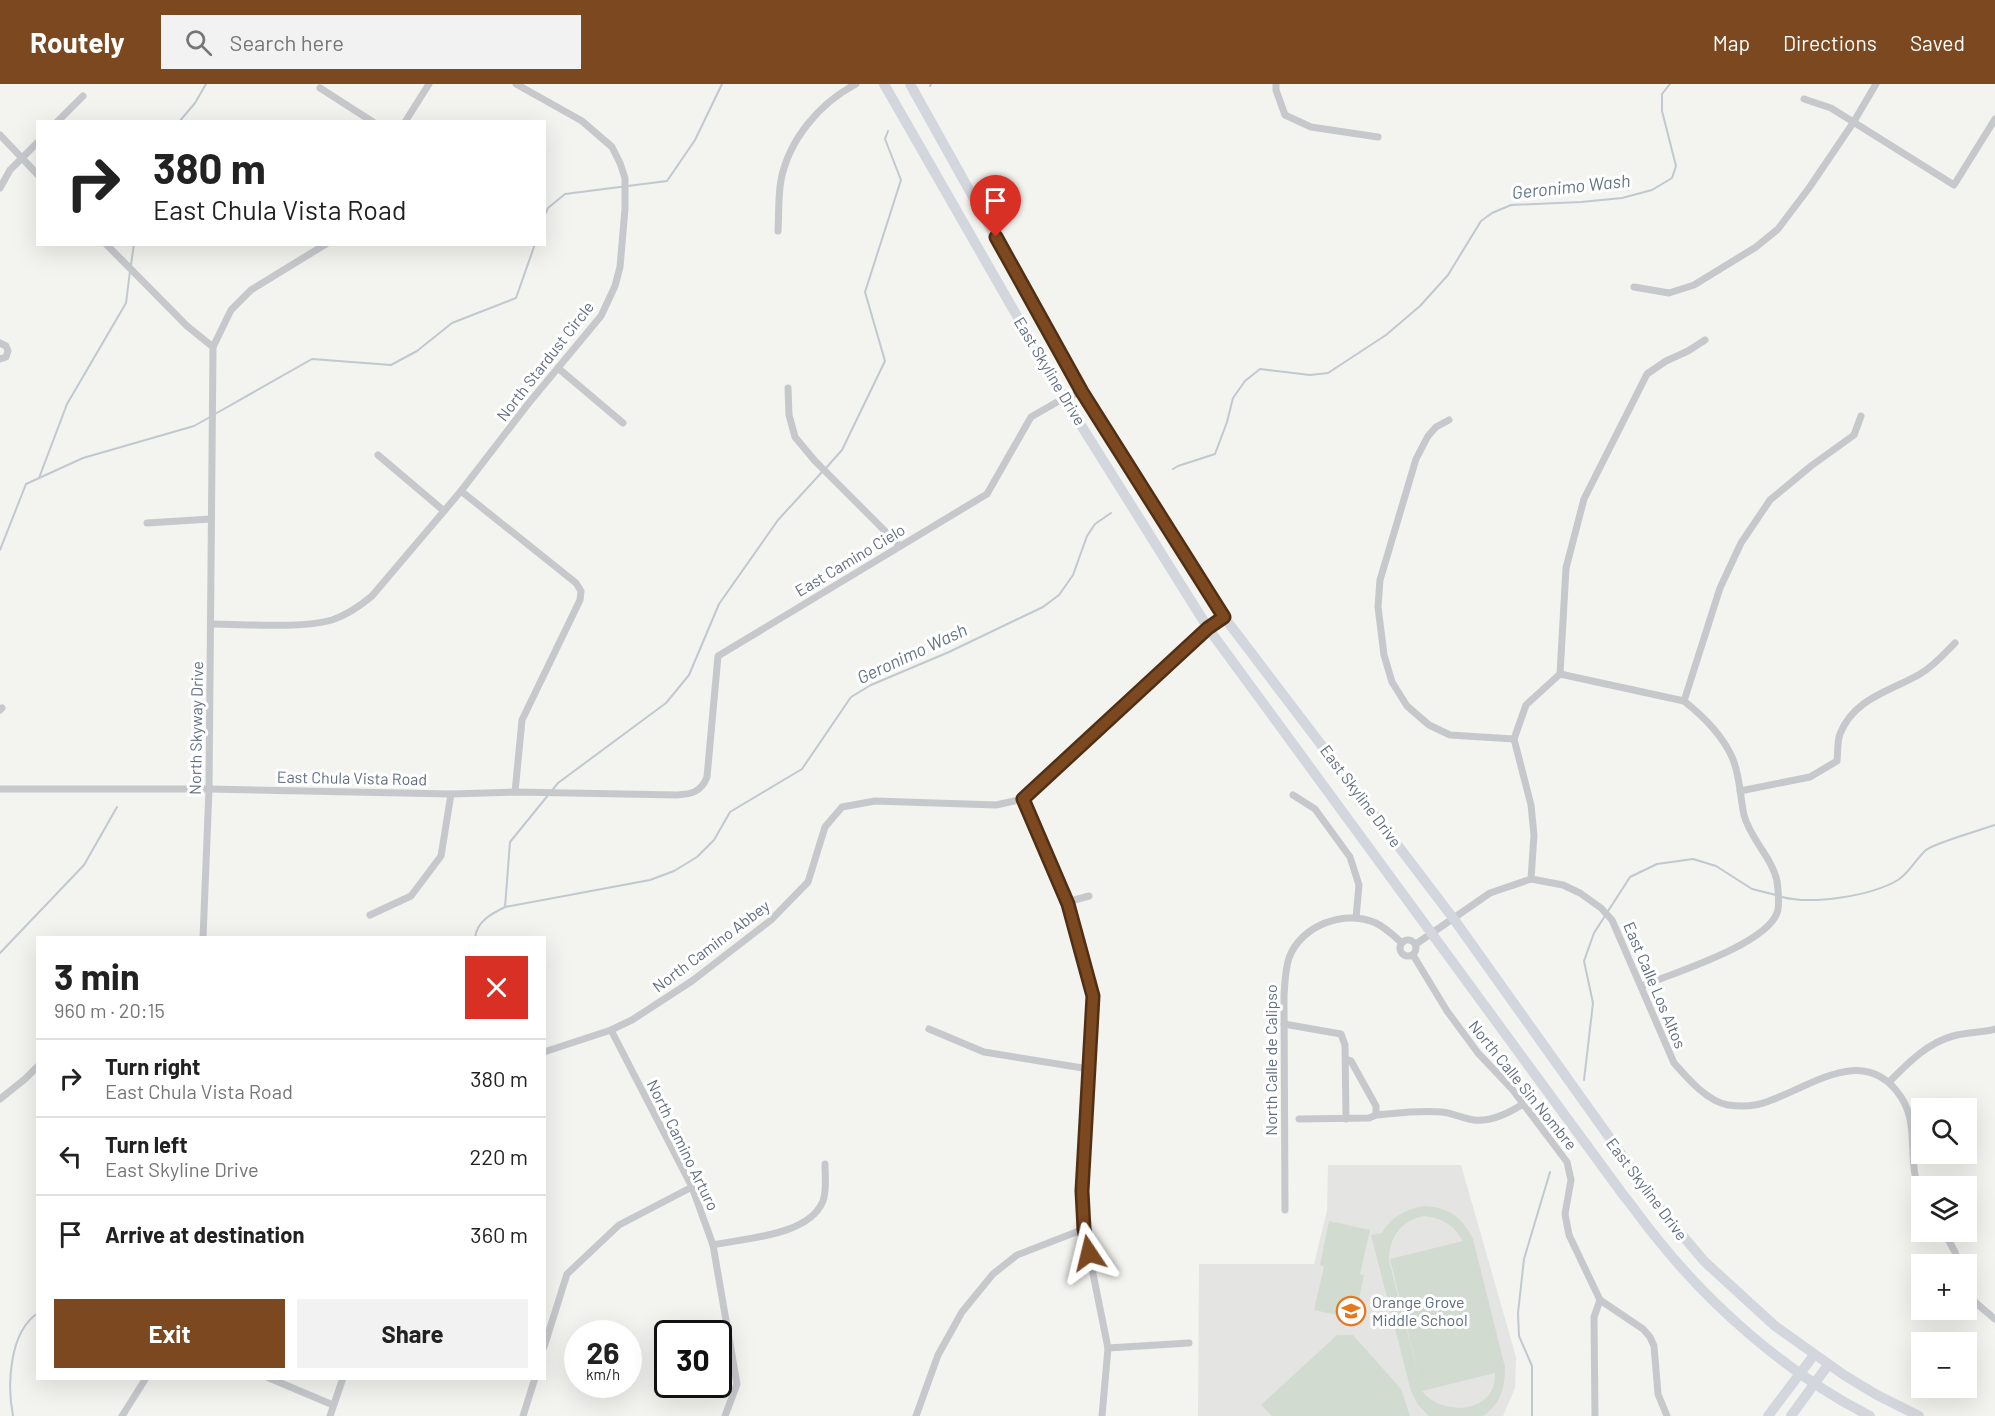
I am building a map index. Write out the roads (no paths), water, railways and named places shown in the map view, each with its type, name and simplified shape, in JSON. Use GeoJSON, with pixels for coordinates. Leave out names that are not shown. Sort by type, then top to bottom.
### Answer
{"type":"FeatureCollection","features":[{"type":"Feature","properties":{"kind":"main road","name":"East Skyline Drive"},"geometry":{"type":"LineString","coordinates":[[884,84],[1064,398],[1208,628],[1654,1236],[1715,1301],[1758,1340],[1801,1374],[1870,1416]]}},
{"type":"Feature","properties":{"kind":"main road","name":"East Skyline Drive"},"geometry":{"type":"LineString","coordinates":[[910,84],[1082,392],[1224,617],[1453,918],[1664,1214],[1705,1262],[1775,1326],[1828,1365],[1877,1395],[1919,1416]]}},
{"type":"Feature","properties":{"kind":"main road"},"geometry":{"type":"LineString","coordinates":[[1768,1416],[1814,1355]]}},
{"type":"Feature","properties":{"kind":"main road"},"geometry":{"type":"LineString","coordinates":[[1791,1416],[1828,1365]]}},
{"type":"Feature","properties":{"kind":"street"},"geometry":{"type":"LineString","coordinates":[[406,120],[429,84]]}},
{"type":"Feature","properties":{"kind":"street","name":"North Stardust Circle"},"geometry":{"type":"LineString","coordinates":[[211,624],[312,624],[334,619],[354,610],[372,596],[461,491],[601,316],[615,286],[620,267],[626,209],[625,178],[620,163],[612,147],[582,121],[516,84]]}},
{"type":"Feature","properties":{"kind":"street"},"geometry":{"type":"LineString","coordinates":[[778,231],[781,180],[790,150],[812,118],[837,94],[856,84]]}},
{"type":"Feature","properties":{"kind":"street"},"geometry":{"type":"LineString","coordinates":[[1276,84],[1285,115],[1311,127],[1378,137]]}},
{"type":"Feature","properties":{"kind":"street"},"geometry":{"type":"LineString","coordinates":[[1634,287],[1669,293],[1694,285],[1756,247],[1778,229],[1853,123],[1876,84]]}},
{"type":"Feature","properties":{"kind":"street"},"geometry":{"type":"LineString","coordinates":[[320,88],[370,120]]}},
{"type":"Feature","properties":{"kind":"street"},"geometry":{"type":"LineString","coordinates":[[59,120],[83,96]]}},
{"type":"Feature","properties":{"kind":"street"},"geometry":{"type":"LineString","coordinates":[[1804,99],[1831,108],[1954,185],[1995,119]]}},
{"type":"Feature","properties":{"kind":"street"},"geometry":{"type":"LineString","coordinates":[[0,135],[36,173]]}},
{"type":"Feature","properties":{"kind":"street"},"geometry":{"type":"LineString","coordinates":[[0,188],[10,170],[36,144]]}},
{"type":"Feature","properties":{"kind":"street"},"geometry":{"type":"LineString","coordinates":[[108,246],[187,326],[213,346]]}},
{"type":"Feature","properties":{"kind":"street","name":"North Skyway Drive"},"geometry":{"type":"LineString","coordinates":[[203,936],[209,789],[213,346],[231,310],[251,290],[323,246]]}},
{"type":"Feature","properties":{"kind":"street"},"geometry":{"type":"LineString","coordinates":[[1532,879],[1534,835],[1531,805],[1514,739],[1526,705],[1560,674],[1566,567],[1584,499],[1647,374],[1705,340]]}},
{"type":"Feature","properties":{"kind":"street"},"geometry":{"type":"LineString","coordinates":[[0,343],[6,346],[8,351],[6,357],[0,359]]}},
{"type":"Feature","properties":{"kind":"street"},"geometry":{"type":"LineString","coordinates":[[558,368],[623,423]]}},
{"type":"Feature","properties":{"kind":"street"},"geometry":{"type":"LineString","coordinates":[[788,388],[789,415],[795,436],[815,461],[900,546]]}},
{"type":"Feature","properties":{"kind":"street","name":"East Camino Cielo"},"geometry":{"type":"LineString","coordinates":[[701,789],[707,777],[718,656],[987,494],[1030,417],[1064,398],[1082,392]]}},
{"type":"Feature","properties":{"kind":"street"},"geometry":{"type":"LineString","coordinates":[[1684,701],[1720,588],[1741,543],[1770,500],[1854,435],[1861,416]]}},
{"type":"Feature","properties":{"kind":"street"},"geometry":{"type":"LineString","coordinates":[[1449,420],[1436,427],[1428,436],[1416,459],[1380,580],[1378,607],[1384,655],[1392,682],[1407,706],[1429,725],[1450,735],[1514,739]]}},
{"type":"Feature","properties":{"kind":"street"},"geometry":{"type":"LineString","coordinates":[[378,455],[444,511]]}},
{"type":"Feature","properties":{"kind":"street"},"geometry":{"type":"LineString","coordinates":[[461,491],[576,583],[581,591],[580,600],[522,720],[515,792]]}},
{"type":"Feature","properties":{"kind":"street"},"geometry":{"type":"LineString","coordinates":[[147,523],[211,519]]}},
{"type":"Feature","properties":{"kind":"street"},"geometry":{"type":"LineString","coordinates":[[1102,1416],[1108,1348],[1084,1229],[1082,1191],[1093,996],[1067,902],[1023,799],[1208,628],[1224,617]]}},
{"type":"Feature","properties":{"kind":"street"},"geometry":{"type":"LineString","coordinates":[[1740,791],[1810,777],[1837,761],[1840,734],[1857,708],[1884,691],[1920,674],[1955,643]]}},
{"type":"Feature","properties":{"kind":"street"},"geometry":{"type":"LineString","coordinates":[[1560,674],[1684,701],[1698,712],[1719,736],[1732,758],[1745,818],[1772,866],[1777,882],[1777,912],[1766,929],[1739,946],[1642,986]]}},
{"type":"Feature","properties":{"kind":"street","name":"East Chula Vista Road"},"geometry":{"type":"LineString","coordinates":[[0,789],[209,789],[451,794],[515,792],[677,795],[701,789]]}},
{"type":"Feature","properties":{"kind":"street"},"geometry":{"type":"LineString","coordinates":[[370,915],[411,896],[441,856],[451,794]]}},
{"type":"Feature","properties":{"kind":"street"},"geometry":{"type":"LineString","coordinates":[[1293,795],[1315,809],[1350,857],[1359,885],[1356,918]]}},
{"type":"Feature","properties":{"kind":"street","name":"North Camino Abbey"},"geometry":{"type":"LineString","coordinates":[[546,1051],[611,1030],[632,1020],[692,981],[771,920],[808,882],[825,827],[842,807],[875,801],[996,805],[1023,799]]}},
{"type":"Feature","properties":{"kind":"street","name":"East Calle Los Altos"},"geometry":{"type":"LineString","coordinates":[[1416,944],[1491,893],[1532,879],[1563,885],[1580,893],[1601,908],[1612,920],[1674,1063],[1690,1081],[1710,1097],[1726,1104],[1747,1106],[1768,1102],[1810,1082],[1844,1071],[1856,1070],[1870,1073],[1889,1082]]}},
{"type":"Feature","properties":{"kind":"street"},"geometry":{"type":"LineString","coordinates":[[1067,902],[1089,896]]}},
{"type":"Feature","properties":{"kind":"street","name":"North Calle Sin Nombre"},"geometry":{"type":"LineString","coordinates":[[1356,918],[1374,922],[1402,943],[1403,954],[1413,955],[1447,1011],[1478,1053],[1512,1089],[1567,1162],[1571,1180],[1565,1214],[1569,1235],[1600,1300]]}},
{"type":"Feature","properties":{"kind":"street","name":"North Calle de Calipso"},"geometry":{"type":"LineString","coordinates":[[1285,1210],[1286,971],[1295,945],[1307,933],[1328,922],[1356,918]]}},
{"type":"Feature","properties":{"kind":"street"},"geometry":{"type":"LineString","coordinates":[[1402,943],[1409,940],[1416,944],[1416,951],[1413,955]]}},
{"type":"Feature","properties":{"kind":"street"},"geometry":{"type":"LineString","coordinates":[[1284,1024],[1341,1034],[1346,1059],[1346,1119]]}},
{"type":"Feature","properties":{"kind":"street"},"geometry":{"type":"LineString","coordinates":[[928,1029],[984,1052],[1089,1069]]}},
{"type":"Feature","properties":{"kind":"street"},"geometry":{"type":"LineString","coordinates":[[1914,1176],[1913,1134],[1909,1115],[1902,1098],[1889,1082],[1912,1059],[1936,1042],[1954,1036],[1995,1029]]}},
{"type":"Feature","properties":{"kind":"street","name":"North Camino Arturo"},"geometry":{"type":"LineString","coordinates":[[611,1030],[692,1187],[713,1245],[737,1384],[725,1416]]}},
{"type":"Feature","properties":{"kind":"street"},"geometry":{"type":"LineString","coordinates":[[1346,1059],[1352,1061],[1376,1106],[1376,1115]]}},
{"type":"Feature","properties":{"kind":"street"},"geometry":{"type":"LineString","coordinates":[[0,1100],[36,1068]]}},
{"type":"Feature","properties":{"kind":"street"},"geometry":{"type":"LineString","coordinates":[[1299,1119],[1369,1118],[1376,1115],[1426,1112],[1487,1120],[1499,1117],[1523,1104]]}},
{"type":"Feature","properties":{"kind":"street"},"geometry":{"type":"LineString","coordinates":[[713,1245],[789,1230],[810,1218],[818,1210],[824,1198],[825,1164]]}},
{"type":"Feature","properties":{"kind":"street"},"geometry":{"type":"LineString","coordinates":[[546,1341],[567,1274],[619,1225],[692,1187]]}},
{"type":"Feature","properties":{"kind":"street"},"geometry":{"type":"LineString","coordinates":[[916,1416],[938,1355],[962,1312],[993,1274],[1017,1255],[1084,1229]]}},
{"type":"Feature","properties":{"kind":"street"},"geometry":{"type":"LineString","coordinates":[[1595,1416],[1594,1317],[1600,1300],[1650,1336],[1654,1346],[1658,1394],[1667,1416]]}},
{"type":"Feature","properties":{"kind":"street"},"geometry":{"type":"LineString","coordinates":[[1977,1304],[1995,1319]]}},
{"type":"Feature","properties":{"kind":"street"},"geometry":{"type":"LineString","coordinates":[[1108,1348],[1189,1343]]}},
{"type":"Feature","properties":{"kind":"street"},"geometry":{"type":"LineString","coordinates":[[123,1416],[145,1380]]}},
{"type":"Feature","properties":{"kind":"street"},"geometry":{"type":"LineString","coordinates":[[274,1380],[333,1405]]}},
{"type":"Feature","properties":{"kind":"street"},"geometry":{"type":"LineString","coordinates":[[330,1416],[342,1380]]}},
{"type":"Feature","properties":{"kind":"street"},"geometry":{"type":"LineString","coordinates":[[524,1416],[534,1380]]}},
{"type":"Feature","properties":{"kind":"waterway"},"geometry":{"type":"LineString","coordinates":[[181,120],[195,103],[206,84]]}},
{"type":"Feature","properties":{"kind":"waterway"},"geometry":{"type":"LineString","coordinates":[[546,212],[548,208],[565,194],[667,181],[695,140],[722,84]]}},
{"type":"Feature","properties":{"kind":"waterway","name":"Geronimo Wash"},"geometry":{"type":"LineString","coordinates":[[1173,469],[1215,454],[1233,398],[1245,381],[1260,369],[1310,375],[1328,373],[1386,335],[1420,306],[1448,275],[1481,221],[1492,213],[1511,205],[1622,198],[1652,190],[1672,178],[1676,166],[1662,111],[1662,94],[1670,84]]}},
{"type":"Feature","properties":{"kind":"waterway"},"geometry":{"type":"LineString","coordinates":[[826,468],[842,450],[885,361],[865,292],[901,180],[885,139],[888,131]]}},
{"type":"Feature","properties":{"kind":"waterway"},"geometry":{"type":"LineString","coordinates":[[131,265],[134,246]]}},
{"type":"Feature","properties":{"kind":"waterway"},"geometry":{"type":"LineString","coordinates":[[215,414],[312,359],[391,365],[417,351],[452,323],[516,298],[534,246]]}},
{"type":"Feature","properties":{"kind":"waterway"},"geometry":{"type":"LineString","coordinates":[[39,478],[67,404],[126,303],[130,271]]}},
{"type":"Feature","properties":{"kind":"waterway"},"geometry":{"type":"LineString","coordinates":[[0,550],[26,484],[83,458],[194,426],[210,417]]}},
{"type":"Feature","properties":{"kind":"waterway"},"geometry":{"type":"LineString","coordinates":[[505,907],[510,842],[558,783],[666,703],[689,675],[719,604],[778,520],[822,472]]}},
{"type":"Feature","properties":{"kind":"waterway","name":"Geronimo Wash"},"geometry":{"type":"LineString","coordinates":[[475,936],[479,927],[490,915],[505,907],[650,880],[674,871],[697,857],[714,840],[730,812],[802,769],[851,697],[871,685],[949,652],[1043,607],[1059,595],[1073,575],[1087,536],[1095,524],[1111,513]]}},
{"type":"Feature","properties":{"kind":"waterway"},"geometry":{"type":"LineString","coordinates":[[0,953],[84,865],[117,807]]}},
{"type":"Feature","properties":{"kind":"waterway"},"geometry":{"type":"LineString","coordinates":[[1782,897],[1809,900],[1841,898],[1873,891],[1902,877],[1931,847],[1995,825]]}},
{"type":"Feature","properties":{"kind":"waterway"},"geometry":{"type":"LineString","coordinates":[[1584,1080],[1593,1003],[1584,961],[1594,933],[1630,877],[1657,864],[1693,859],[1716,866],[1752,889],[1776,895]]}},
{"type":"Feature","properties":{"kind":"waterway"},"geometry":{"type":"LineString","coordinates":[[1532,1416],[1532,1366],[1519,1336],[1518,1313],[1524,1259],[1550,1172]]}},
{"type":"Feature","properties":{"kind":"waterway","name":"Geronimo Wash"},"geometry":{"type":"LineString","coordinates":[[13,1416],[10,1390],[12,1360],[21,1333],[36,1315]]}},
{"type":"Feature","properties":{"kind":"place","name":"Orange Grove Middle School"},"geometry":{"type":"Point","coordinates":[1351,1311]}}]}
